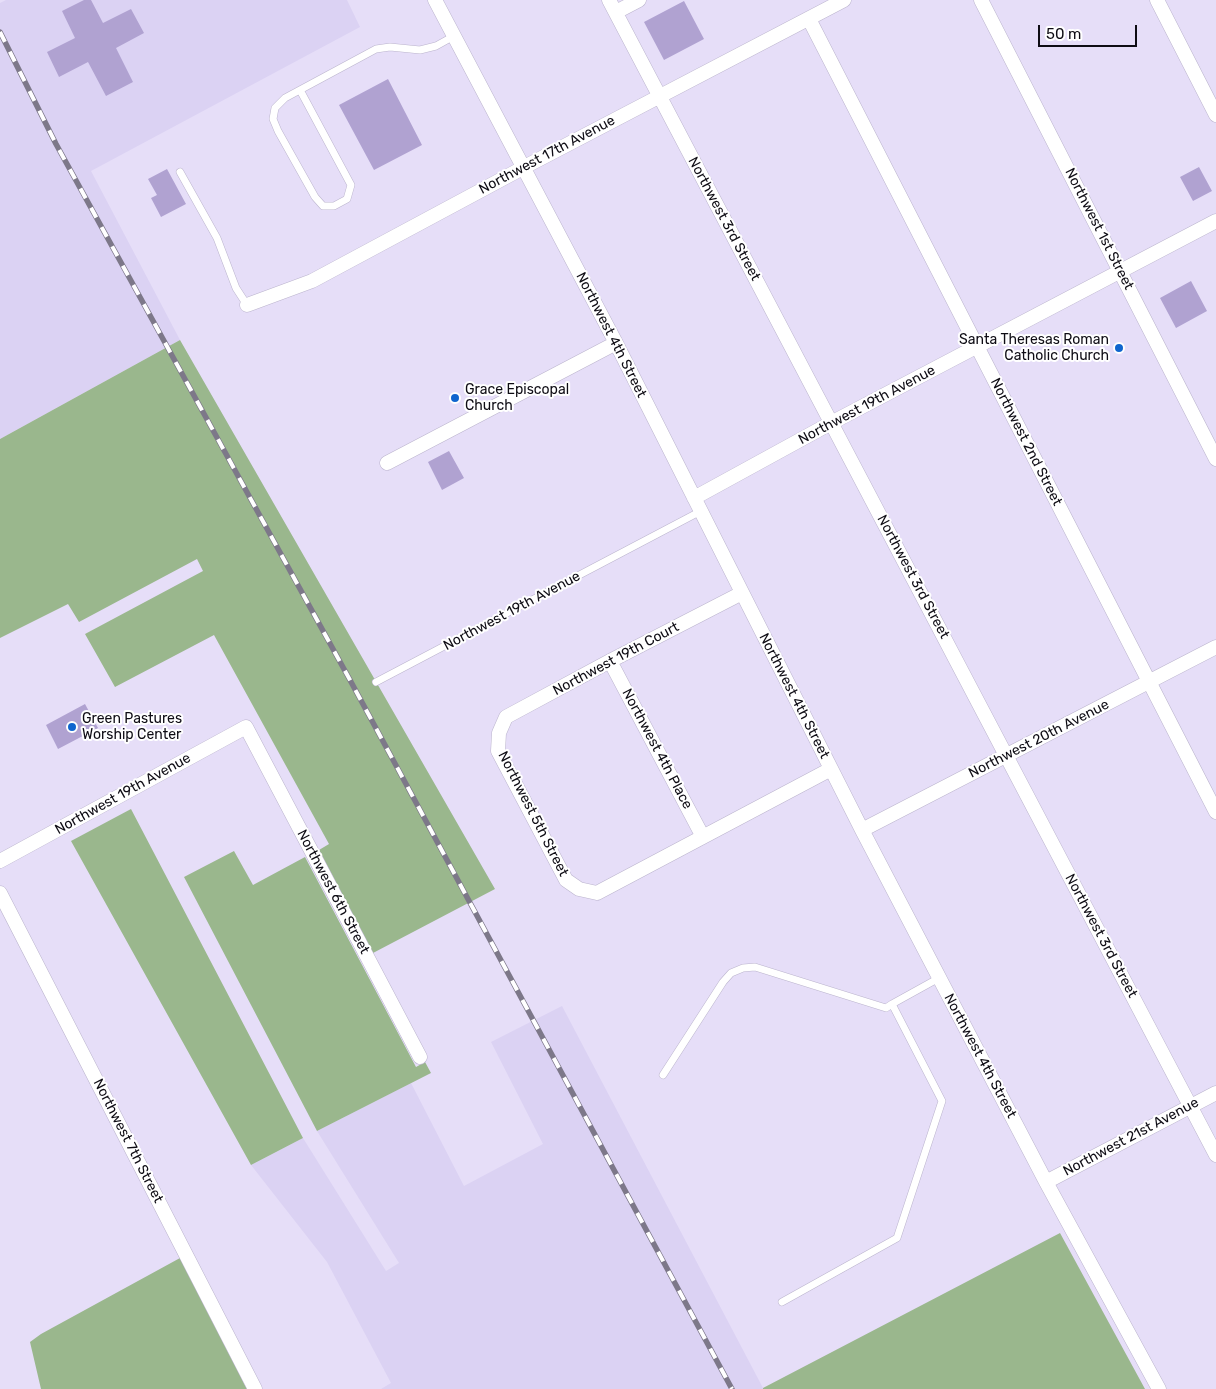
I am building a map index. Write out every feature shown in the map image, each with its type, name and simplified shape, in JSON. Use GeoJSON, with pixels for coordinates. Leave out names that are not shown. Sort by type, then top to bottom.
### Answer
{"type":"FeatureCollection","features":[{"type":"Feature","properties":{"kind":"street","name":"Northwest 4th Street"},"geometry":{"type":"LineString","coordinates":[[435,0],[616,343],[862,830],[939,978],[1046,1182],[1159,1389]]}},
{"type":"Feature","properties":{"kind":"street"},"geometry":{"type":"LineString","coordinates":[[612,6],[638,0]]}},
{"type":"Feature","properties":{"kind":"street","name":"Northwest 17th Avenue"},"geometry":{"type":"LineString","coordinates":[[247,305],[312,281],[659,96],[844,0]]}},
{"type":"Feature","properties":{"kind":"street","name":"Northwest 1st Street"},"geometry":{"type":"LineString","coordinates":[[982,0],[1216,459]]}},
{"type":"Feature","properties":{"kind":"street"},"geometry":{"type":"LineString","coordinates":[[1157,0],[1216,116]]}},
{"type":"Feature","properties":{"kind":"street","name":"Northwest 3rd Street"},"geometry":{"type":"LineString","coordinates":[[612,6],[1216,1155]]}},
{"type":"Feature","properties":{"kind":"street","name":"Northwest 2nd Street"},"geometry":{"type":"LineString","coordinates":[[809,19],[1216,812]]}},
{"type":"Feature","properties":{"kind":"street","name":"Northwest 19th Avenue"},"geometry":{"type":"LineString","coordinates":[[694,498],[832,423],[1216,221]]}},
{"type":"Feature","properties":{"kind":"street"},"geometry":{"type":"LineString","coordinates":[[387,463],[616,343]]}},
{"type":"Feature","properties":{"kind":"street","name":"Northwest 19th Court"},"geometry":{"type":"LineString","coordinates":[[500,733],[506,717],[610,661],[742,594]]}},
{"type":"Feature","properties":{"kind":"street","name":"Northwest 20th Avenue"},"geometry":{"type":"LineString","coordinates":[[862,830],[1216,647]]}},
{"type":"Feature","properties":{"kind":"street","name":"Northwest 4th Place"},"geometry":{"type":"LineString","coordinates":[[610,661],[703,837]]}},
{"type":"Feature","properties":{"kind":"street","name":"Northwest 19th Avenue"},"geometry":{"type":"LineString","coordinates":[[0,861],[246,727]]}},
{"type":"Feature","properties":{"kind":"street","name":"Northwest 6th Street"},"geometry":{"type":"LineString","coordinates":[[246,727],[420,1057]]}},
{"type":"Feature","properties":{"kind":"street","name":"Northwest 5th Street"},"geometry":{"type":"LineString","coordinates":[[500,733],[498,751],[566,880],[579,889],[597,894],[703,837]]}},
{"type":"Feature","properties":{"kind":"street"},"geometry":{"type":"LineString","coordinates":[[703,837],[831,769]]}},
{"type":"Feature","properties":{"kind":"street","name":"Northwest 7th Street"},"geometry":{"type":"LineString","coordinates":[[0,893],[255,1389]]}},
{"type":"Feature","properties":{"kind":"street","name":"Northwest 21st Avenue"},"geometry":{"type":"LineString","coordinates":[[1046,1182],[1216,1093]]}},
{"type":"Feature","properties":{"kind":"lane"},"geometry":{"type":"LineString","coordinates":[[300,90],[351,184],[346,199],[334,206],[323,206],[315,197],[278,131],[273,119],[274,108],[285,98],[376,49],[390,47],[420,50],[436,46],[454,36]]}},
{"type":"Feature","properties":{"kind":"lane"},"geometry":{"type":"LineString","coordinates":[[180,172],[217,238],[236,288],[247,305]]}},
{"type":"Feature","properties":{"kind":"lane","name":"Northwest 19th Avenue"},"geometry":{"type":"LineString","coordinates":[[376,682],[701,512]]}},
{"type":"Feature","properties":{"kind":"lane"},"geometry":{"type":"LineString","coordinates":[[663,1075],[723,982],[732,973],[743,968],[755,967],[886,1008],[939,978]]}},
{"type":"Feature","properties":{"kind":"lane"},"geometry":{"type":"LineString","coordinates":[[782,1302],[897,1238],[942,1101],[892,1004]]}},
{"type":"Feature","properties":{"kind":"shaded area"},"geometry":{"type":"Polygon","coordinates":[[[6,0],[347,0],[360,27],[91,171],[180,340],[0,439],[0,3],[6,0]]]}},
{"type":"Feature","properties":{"kind":"shaded area"},"geometry":{"type":"Polygon","coordinates":[[[562,1006],[763,1389],[381,1389],[391,1383],[327,1262],[251,1165],[303,1138],[386,1271],[399,1263],[317,1131],[411,1083],[464,1186],[543,1144],[491,1042],[562,1006]]]}},
{"type":"Feature","properties":{"kind":"green space"},"geometry":{"type":"Polygon","coordinates":[[[180,340],[495,889],[373,953],[319,850],[329,844],[214,635],[115,687],[85,634],[203,571],[197,559],[79,622],[68,604],[0,638],[0,439],[180,340]]]}},
{"type":"Feature","properties":{"kind":"green space"},"geometry":{"type":"Polygon","coordinates":[[[131,809],[303,1138],[251,1165],[71,841],[131,809]]]}},
{"type":"Feature","properties":{"kind":"green space"},"geometry":{"type":"Polygon","coordinates":[[[234,851],[253,885],[305,857],[416,1067],[425,1062],[431,1073],[317,1131],[184,877],[234,851]]]}},
{"type":"Feature","properties":{"kind":"green space"},"geometry":{"type":"Polygon","coordinates":[[[1060,1233],[1145,1389],[763,1389],[763,1388],[1060,1233]]]}},
{"type":"Feature","properties":{"kind":"green space"},"geometry":{"type":"Polygon","coordinates":[[[180,1258],[247,1389],[41,1389],[30,1342],[41,1334],[180,1258]]]}},
{"type":"Feature","properties":{"kind":"building"},"geometry":{"type":"Polygon","coordinates":[[[84,0],[91,0],[103,23],[131,9],[144,33],[116,48],[133,82],[106,96],[88,62],[59,77],[47,52],[75,38],[62,11],[84,0]]]}},
{"type":"Feature","properties":{"kind":"building"},"geometry":{"type":"Polygon","coordinates":[[[684,1],[704,39],[664,60],[644,22],[684,1]]]}},
{"type":"Feature","properties":{"kind":"building"},"geometry":{"type":"Polygon","coordinates":[[[388,79],[422,145],[374,170],[339,105],[388,79]]]}},
{"type":"Feature","properties":{"kind":"building"},"geometry":{"type":"Polygon","coordinates":[[[1199,167],[1212,191],[1193,201],[1180,177],[1199,167]]]}},
{"type":"Feature","properties":{"kind":"building"},"geometry":{"type":"Polygon","coordinates":[[[167,169],[186,204],[161,217],[151,198],[157,195],[148,179],[167,169]]]}},
{"type":"Feature","properties":{"kind":"building"},"geometry":{"type":"Polygon","coordinates":[[[1191,281],[1207,311],[1176,328],[1160,298],[1191,281]]]}},
{"type":"Feature","properties":{"kind":"building"},"geometry":{"type":"Polygon","coordinates":[[[449,451],[464,478],[442,490],[428,462],[449,451]]]}},
{"type":"Feature","properties":{"kind":"building","name":"Green Pastures Worship Center"},"geometry":{"type":"Polygon","coordinates":[[[85,704],[98,728],[58,749],[46,725],[85,704]]]}},
{"type":"Feature","properties":{"kind":"railway"},"geometry":{"type":"LineString","coordinates":[[0,32],[56,144],[350,680],[732,1389]]}},
{"type":"Feature","properties":{"kind":"place","name":"Santa Theresas Roman Catholic Church"},"geometry":{"type":"Point","coordinates":[1119,348]}},
{"type":"Feature","properties":{"kind":"place","name":"Grace Episcopal Church"},"geometry":{"type":"Point","coordinates":[455,398]}},
{"type":"Feature","properties":{"kind":"place","name":"Green Pastures Worship Center"},"geometry":{"type":"Point","coordinates":[72,727]}}]}
